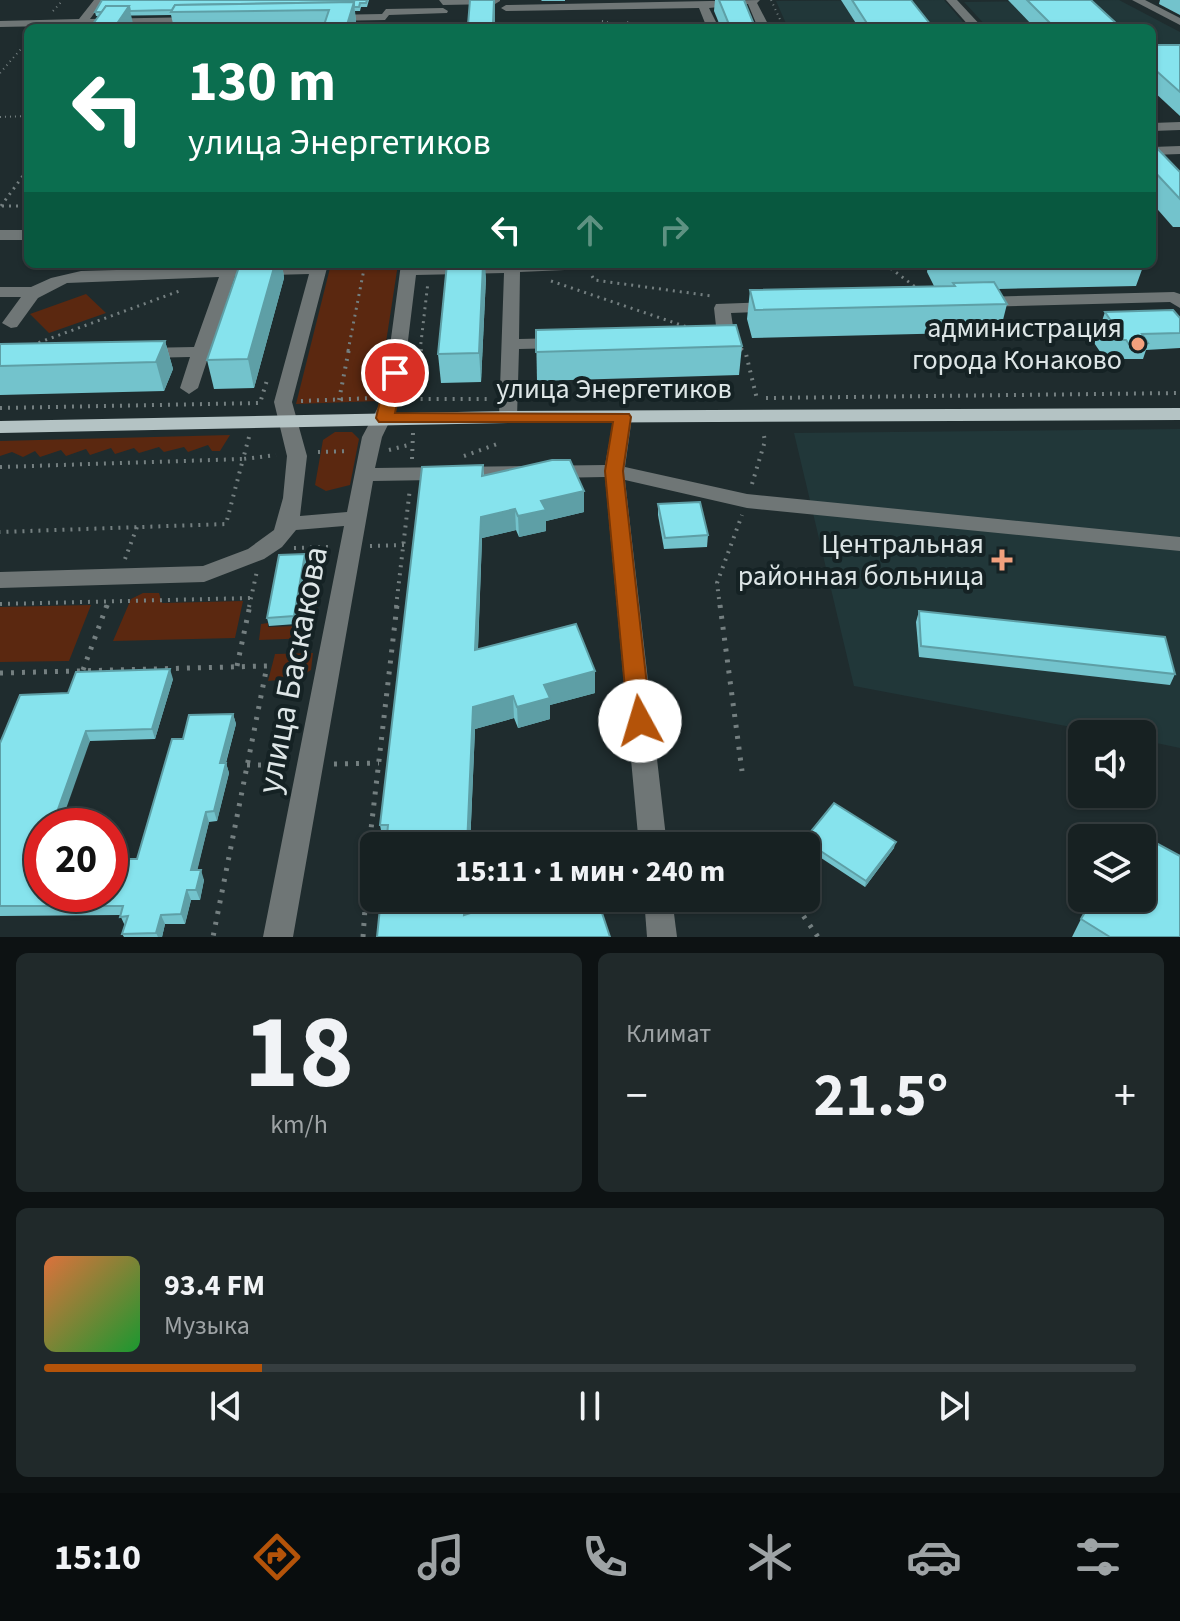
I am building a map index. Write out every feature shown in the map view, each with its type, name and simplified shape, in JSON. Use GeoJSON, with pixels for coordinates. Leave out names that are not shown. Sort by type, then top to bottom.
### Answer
{"type":"FeatureCollection","features":[{"type":"Feature","properties":{"kind":"main road","name":"улица Энергетиков"},"geometry":{"type":"LineString","coordinates":[[0,427],[385,418],[508,408],[623,417],[1180,414]]}},
{"type":"Feature","properties":{"kind":"street"},"geometry":{"type":"LineString","coordinates":[[82,22],[99,0]]}},
{"type":"Feature","properties":{"kind":"street"},"geometry":{"type":"LineString","coordinates":[[309,18],[386,14],[443,4],[507,7],[753,0],[762,24]]}},
{"type":"Feature","properties":{"kind":"street"},"geometry":{"type":"LineString","coordinates":[[951,0],[973,24]]}},
{"type":"Feature","properties":{"kind":"street"},"geometry":{"type":"LineString","coordinates":[[1137,0],[1180,22]]}},
{"type":"Feature","properties":{"kind":"street"},"geometry":{"type":"LineString","coordinates":[[710,2],[713,24]]}},
{"type":"Feature","properties":{"kind":"street"},"geometry":{"type":"LineString","coordinates":[[440,24],[443,4]]}},
{"type":"Feature","properties":{"kind":"street"},"geometry":{"type":"LineString","coordinates":[[132,22],[142,6]]}},
{"type":"Feature","properties":{"kind":"street"},"geometry":{"type":"LineString","coordinates":[[164,24],[211,20]]}},
{"type":"Feature","properties":{"kind":"street"},"geometry":{"type":"LineString","coordinates":[[0,24],[145,24]]}},
{"type":"Feature","properties":{"kind":"street"},"geometry":{"type":"LineString","coordinates":[[1156,127],[1180,126]]}},
{"type":"Feature","properties":{"kind":"street"},"geometry":{"type":"LineString","coordinates":[[1156,151],[1180,150]]}},
{"type":"Feature","properties":{"kind":"street"},"geometry":{"type":"LineString","coordinates":[[0,235],[24,235]]}},
{"type":"Feature","properties":{"kind":"street"},"geometry":{"type":"LineString","coordinates":[[22,349],[6,324],[31,292],[53,280],[85,270],[228,273],[294,268]]}},
{"type":"Feature","properties":{"kind":"street"},"geometry":{"type":"LineString","coordinates":[[0,580],[204,574],[273,543],[283,535],[288,524],[298,453],[284,421],[283,402],[319,268]]}},
{"type":"Feature","properties":{"kind":"street","name":"улица Баскакова"},"geometry":{"type":"LineString","coordinates":[[278,937],[372,437],[385,418],[392,398],[409,268]]}},
{"type":"Feature","properties":{"kind":"street"},"geometry":{"type":"LineString","coordinates":[[416,268],[512,268],[508,408]]}},
{"type":"Feature","properties":{"kind":"street"},"geometry":{"type":"LineString","coordinates":[[189,388],[228,273]]}},
{"type":"Feature","properties":{"kind":"street"},"geometry":{"type":"LineString","coordinates":[[0,292],[31,292]]}},
{"type":"Feature","properties":{"kind":"street"},"geometry":{"type":"LineString","coordinates":[[931,303],[1174,297],[1180,303]]}},
{"type":"Feature","properties":{"kind":"street"},"geometry":{"type":"LineString","coordinates":[[695,341],[726,340],[722,308],[798,306]]}},
{"type":"Feature","properties":{"kind":"street"},"geometry":{"type":"LineString","coordinates":[[510,344],[587,343]]}},
{"type":"Feature","properties":{"kind":"street"},"geometry":{"type":"LineString","coordinates":[[128,353],[202,352]]}},
{"type":"Feature","properties":{"kind":"street"},"geometry":{"type":"LineString","coordinates":[[623,417],[614,471],[652,832]]}},
{"type":"Feature","properties":{"kind":"street"},"geometry":{"type":"LineString","coordinates":[[364,475],[614,471],[747,501],[1180,544]]}},
{"type":"Feature","properties":{"kind":"street"},"geometry":{"type":"LineString","coordinates":[[288,524],[355,518]]}},
{"type":"Feature","properties":{"kind":"street"},"geometry":{"type":"LineString","coordinates":[[659,912],[662,937]]}},
{"type":"Feature","properties":{"kind":"path"},"geometry":{"type":"LineString","coordinates":[[771,0],[782,24]]}},
{"type":"Feature","properties":{"kind":"path"},"geometry":{"type":"LineString","coordinates":[[0,73],[24,46]]}},
{"type":"Feature","properties":{"kind":"path"},"geometry":{"type":"LineString","coordinates":[[0,117],[24,116]]}},
{"type":"Feature","properties":{"kind":"path"},"geometry":{"type":"LineString","coordinates":[[0,206],[24,174]]}},
{"type":"Feature","properties":{"kind":"path"},"geometry":{"type":"LineString","coordinates":[[0,206],[24,206]]}},
{"type":"Feature","properties":{"kind":"path"},"geometry":{"type":"LineString","coordinates":[[339,400],[364,268]]}},
{"type":"Feature","properties":{"kind":"path"},"geometry":{"type":"LineString","coordinates":[[512,268],[726,340],[746,354],[758,406]]}},
{"type":"Feature","properties":{"kind":"path"},"geometry":{"type":"LineString","coordinates":[[589,268],[594,280],[713,297]]}},
{"type":"Feature","properties":{"kind":"path"},"geometry":{"type":"LineString","coordinates":[[890,268],[931,303]]}},
{"type":"Feature","properties":{"kind":"path"},"geometry":{"type":"LineString","coordinates":[[430,270],[415,399],[508,408]]}},
{"type":"Feature","properties":{"kind":"path"},"geometry":{"type":"LineString","coordinates":[[22,349],[184,289]]}},
{"type":"Feature","properties":{"kind":"path"},"geometry":{"type":"LineString","coordinates":[[756,398],[1180,393]]}},
{"type":"Feature","properties":{"kind":"path"},"geometry":{"type":"LineString","coordinates":[[298,402],[372,398]]}},
{"type":"Feature","properties":{"kind":"path"},"geometry":{"type":"LineString","coordinates":[[742,771],[717,583],[747,501],[765,441],[763,430]]}},
{"type":"Feature","properties":{"kind":"path"},"geometry":{"type":"LineString","coordinates":[[363,937],[370,838],[413,433]]}},
{"type":"Feature","properties":{"kind":"path"},"geometry":{"type":"LineString","coordinates":[[0,532],[226,524],[249,435]]}},
{"type":"Feature","properties":{"kind":"path"},"geometry":{"type":"LineString","coordinates":[[389,450],[412,444]]}},
{"type":"Feature","properties":{"kind":"path"},"geometry":{"type":"LineString","coordinates":[[318,452],[350,451]]}},
{"type":"Feature","properties":{"kind":"path"},"geometry":{"type":"LineString","coordinates":[[0,467],[243,459],[282,454]]}},
{"type":"Feature","properties":{"kind":"path"},"geometry":{"type":"LineString","coordinates":[[83,670],[137,527]]}},
{"type":"Feature","properties":{"kind":"path"},"geometry":{"type":"LineString","coordinates":[[237,666],[260,557]]}},
{"type":"Feature","properties":{"kind":"path"},"geometry":{"type":"LineString","coordinates":[[0,604],[251,598]]}},
{"type":"Feature","properties":{"kind":"path"},"geometry":{"type":"LineString","coordinates":[[0,673],[267,666],[213,937]]}},
{"type":"Feature","properties":{"kind":"path"},"geometry":{"type":"LineString","coordinates":[[801,912],[818,937]]}},
{"type":"Feature","properties":{"kind":"shaded area"},"geometry":{"type":"Polygon","coordinates":[[[944,0],[965,24],[786,24],[776,1],[944,0]]]}},
{"type":"Feature","properties":{"kind":"shaded area"},"geometry":{"type":"Polygon","coordinates":[[[1119,0],[1180,32],[1180,57],[1156,57],[1156,24],[984,24],[964,2],[1119,0]]]}},
{"type":"Feature","properties":{"kind":"shaded area"},"geometry":{"type":"Polygon","coordinates":[[[330,268],[397,268],[377,401],[296,404],[330,268]]]}},
{"type":"Feature","properties":{"kind":"shaded area"},"geometry":{"type":"Polygon","coordinates":[[[86,294],[106,313],[49,333],[30,314],[86,294]]]}},
{"type":"Feature","properties":{"kind":"shaded area","name":"Центральная районная больница"},"geometry":{"type":"Polygon","coordinates":[[[1180,429],[1180,748],[1156,743],[1156,720],[1068,720],[1068,726],[854,686],[794,433],[1180,429]]]}},
{"type":"Feature","properties":{"kind":"shaded area"},"geometry":{"type":"Polygon","coordinates":[[[335,432],[352,432],[359,439],[350,485],[326,491],[315,485],[323,440],[335,432]]]}},
{"type":"Feature","properties":{"kind":"shaded area"},"geometry":{"type":"Polygon","coordinates":[[[230,435],[220,451],[212,451],[208,445],[188,452],[184,447],[164,452],[159,447],[139,453],[134,448],[115,454],[111,448],[90,455],[86,449],[66,456],[61,450],[40,457],[35,451],[23,457],[12,452],[0,456],[0,441],[230,435]]]}},
{"type":"Feature","properties":{"kind":"shaded area"},"geometry":{"type":"Polygon","coordinates":[[[143,593],[159,593],[162,603],[243,601],[235,638],[113,641],[131,599],[143,593]]]}},
{"type":"Feature","properties":{"kind":"shaded area"},"geometry":{"type":"Polygon","coordinates":[[[302,600],[319,600],[313,638],[259,640],[261,624],[268,623],[268,627],[296,626],[302,600]]]}},
{"type":"Feature","properties":{"kind":"shaded area"},"geometry":{"type":"Polygon","coordinates":[[[91,605],[69,661],[0,662],[0,607],[91,605]]]}},
{"type":"Feature","properties":{"kind":"shaded area"},"geometry":{"type":"Polygon","coordinates":[[[313,653],[311,670],[298,678],[268,681],[275,654],[313,653]]]}},
{"type":"Feature","properties":{"kind":"building"},"geometry":{"type":"Polygon","coordinates":[[[102,0],[367,0],[359,7],[354,7],[354,2],[175,5],[172,10],[130,11],[129,6],[106,6],[102,12],[95,12],[102,0]]]}},
{"type":"Feature","properties":{"kind":"building"},"geometry":{"type":"Polygon","coordinates":[[[470,0],[494,0],[493,24],[468,24],[470,0]]]}},
{"type":"Feature","properties":{"kind":"building"},"geometry":{"type":"Polygon","coordinates":[[[719,0],[744,0],[754,24],[729,24],[719,0]]]}},
{"type":"Feature","properties":{"kind":"building"},"geometry":{"type":"Polygon","coordinates":[[[852,0],[911,0],[930,24],[867,24],[852,0]]]}},
{"type":"Feature","properties":{"kind":"building"},"geometry":{"type":"Polygon","coordinates":[[[1027,0],[1091,0],[1117,24],[1051,24],[1027,0]]]}},
{"type":"Feature","properties":{"kind":"building"},"geometry":{"type":"Polygon","coordinates":[[[354,2],[347,24],[324,24],[329,10],[171,12],[175,5],[354,2]]]}},
{"type":"Feature","properties":{"kind":"building"},"geometry":{"type":"Polygon","coordinates":[[[106,6],[129,6],[117,24],[93,24],[106,6]]]}},
{"type":"Feature","properties":{"kind":"building"},"geometry":{"type":"Polygon","coordinates":[[[1156,45],[1180,45],[1180,92],[1156,71],[1156,45]]]}},
{"type":"Feature","properties":{"kind":"building"},"geometry":{"type":"Polygon","coordinates":[[[1156,147],[1180,172],[1180,199],[1156,173],[1156,147]]]}},
{"type":"Feature","properties":{"kind":"building"},"geometry":{"type":"Polygon","coordinates":[[[239,268],[274,268],[248,359],[207,360],[239,268]]]}},
{"type":"Feature","properties":{"kind":"building"},"geometry":{"type":"Polygon","coordinates":[[[447,268],[483,268],[479,353],[438,354],[447,268]]]}},
{"type":"Feature","properties":{"kind":"building"},"geometry":{"type":"Polygon","coordinates":[[[994,282],[1007,304],[755,310],[750,290],[955,286],[953,283],[994,282]]]}},
{"type":"Feature","properties":{"kind":"building"},"geometry":{"type":"Polygon","coordinates":[[[1173,310],[1180,318],[1180,333],[1142,334],[1148,343],[1129,344],[1126,340],[1108,340],[1095,322],[1111,321],[1105,312],[1173,310]]]}},
{"type":"Feature","properties":{"kind":"building"},"geometry":{"type":"Polygon","coordinates":[[[736,325],[742,346],[536,352],[536,330],[736,325]]]}},
{"type":"Feature","properties":{"kind":"building"},"geometry":{"type":"Polygon","coordinates":[[[165,341],[156,362],[0,366],[0,344],[165,341]]]}},
{"type":"Feature","properties":{"kind":"building"},"geometry":{"type":"Polygon","coordinates":[[[552,460],[570,460],[584,491],[541,501],[546,510],[518,516],[515,509],[481,517],[475,650],[576,624],[595,671],[544,685],[550,698],[517,707],[513,696],[473,707],[468,832],[387,832],[388,825],[380,825],[422,467],[483,465],[482,476],[552,460]]]}},
{"type":"Feature","properties":{"kind":"building"},"geometry":{"type":"Polygon","coordinates":[[[700,502],[708,535],[665,538],[658,504],[700,502]]]}},
{"type":"Feature","properties":{"kind":"building"},"geometry":{"type":"Polygon","coordinates":[[[305,554],[294,616],[267,618],[279,555],[305,554]]]}},
{"type":"Feature","properties":{"kind":"building"},"geometry":{"type":"Polygon","coordinates":[[[919,611],[1165,637],[1175,674],[921,646],[919,611]]]}},
{"type":"Feature","properties":{"kind":"building"},"geometry":{"type":"Polygon","coordinates":[[[170,669],[152,729],[86,731],[58,808],[24,808],[24,906],[0,906],[0,743],[20,695],[68,693],[76,672],[170,669]]]}},
{"type":"Feature","properties":{"kind":"building"},"geometry":{"type":"Polygon","coordinates":[[[233,714],[220,763],[226,763],[214,811],[206,812],[191,870],[201,870],[196,890],[187,890],[181,914],[161,915],[156,933],[122,934],[128,916],[120,917],[121,912],[128,912],[128,859],[137,859],[172,739],[183,739],[189,715],[233,714]]]}},
{"type":"Feature","properties":{"kind":"building"},"geometry":{"type":"Polygon","coordinates":[[[834,803],[896,842],[866,881],[820,851],[820,832],[810,832],[834,803]]]}},
{"type":"Feature","properties":{"kind":"building"},"geometry":{"type":"Polygon","coordinates":[[[1156,843],[1180,856],[1180,937],[1110,937],[1081,919],[1085,912],[1156,912],[1156,843]]]}},
{"type":"Feature","properties":{"kind":"building"},"geometry":{"type":"Polygon","coordinates":[[[380,912],[464,912],[464,915],[474,912],[602,912],[610,937],[377,937],[380,912]]]}},
{"type":"Feature","properties":{"kind":"place","name":"администрация города Конаково"},"geometry":{"type":"Point","coordinates":[1138,344]}},
{"type":"Feature","properties":{"kind":"place","name":"Центральная районная больница"},"geometry":{"type":"Point","coordinates":[1002,560]}},
{"type":"Feature","properties":{"kind":"route"},"geometry":{"type":"LineString","coordinates":[[395,373],[392,398],[385,418],[623,417],[614,471],[640,721]]}}]}
